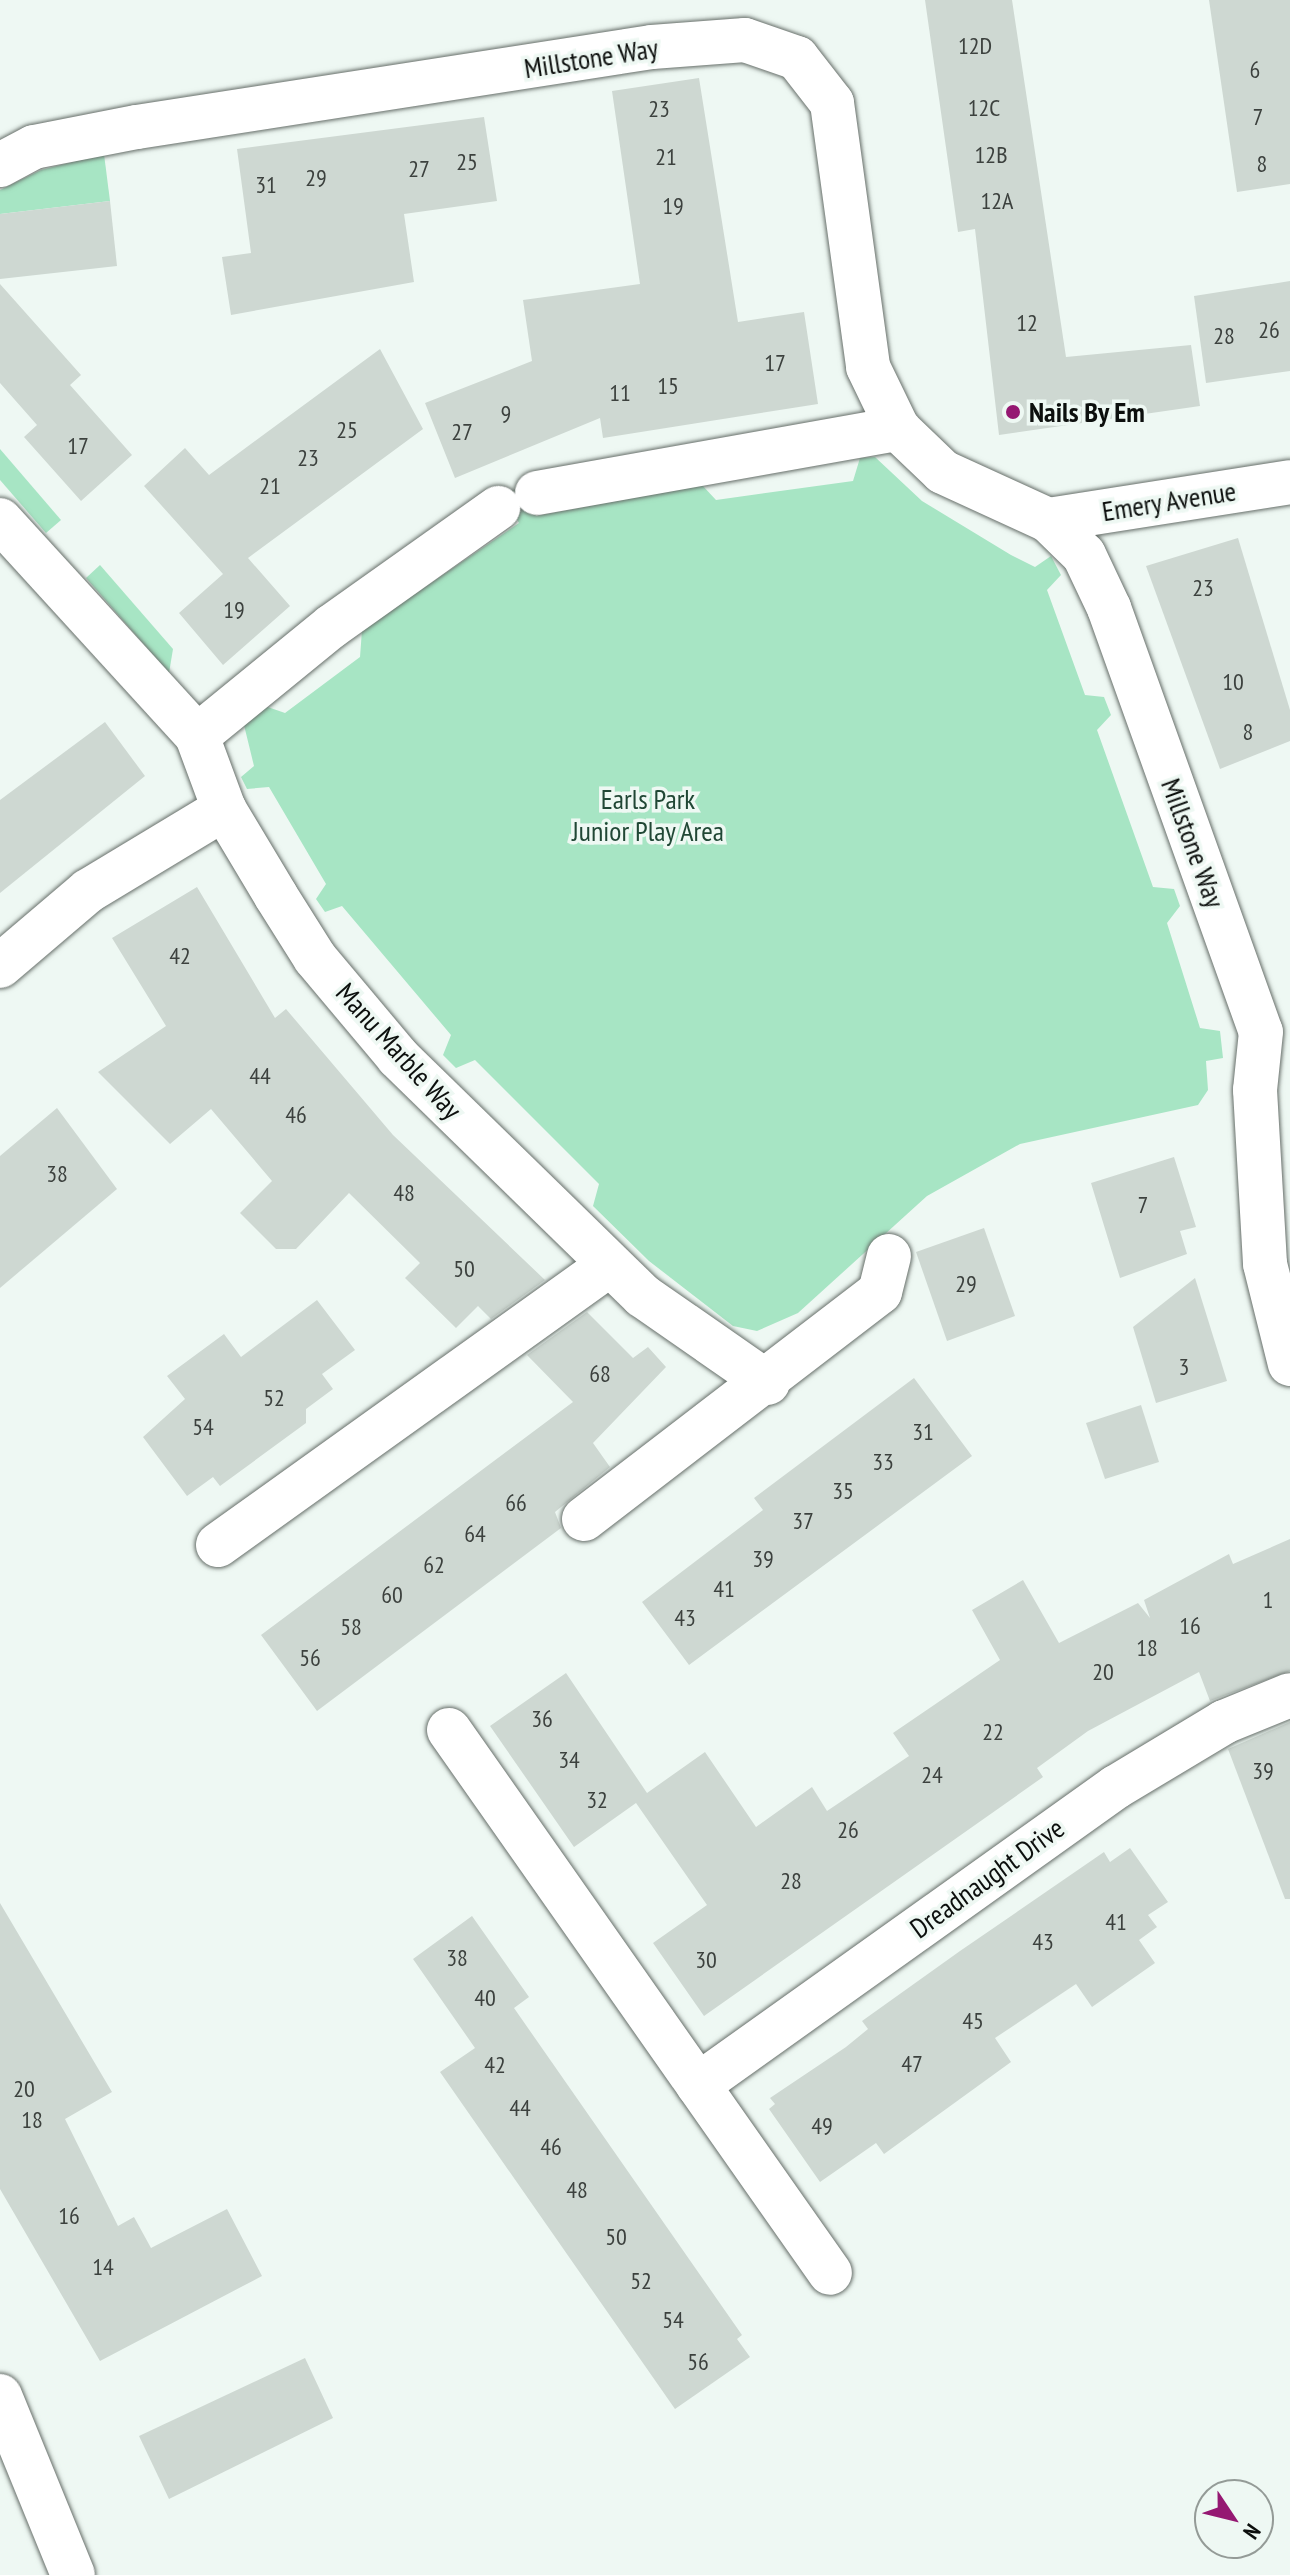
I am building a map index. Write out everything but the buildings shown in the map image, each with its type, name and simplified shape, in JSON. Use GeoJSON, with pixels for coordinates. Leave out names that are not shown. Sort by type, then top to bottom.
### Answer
{"type":"FeatureCollection","features":[{"type":"Feature","properties":{"kind":"street","name":"Millstone Way"},"geometry":{"type":"LineString","coordinates":[[0,165],[34,147],[137,127],[652,47],[745,40],[797,58],[832,103],[868,367],[898,429],[943,472],[1048,520],[1084,555],[1109,608],[1276,1031],[1255,1090],[1265,1264],[1290,1364]]}},
{"type":"Feature","properties":{"kind":"street"},"geometry":{"type":"LineString","coordinates":[[197,736],[332,626],[518,501],[898,429]]}},
{"type":"Feature","properties":{"kind":"street","name":"Emery Avenue"},"geometry":{"type":"LineString","coordinates":[[1048,520],[1290,482]]}},
{"type":"Feature","properties":{"kind":"street","name":"Manu Marble Way"},"geometry":{"type":"LineString","coordinates":[[0,520],[197,736],[224,809],[315,958],[398,1057],[608,1266],[669,1318],[768,1383]]}},
{"type":"Feature","properties":{"kind":"street"},"geometry":{"type":"LineString","coordinates":[[0,966],[88,891],[224,809]]}},
{"type":"Feature","properties":{"kind":"street"},"geometry":{"type":"LineString","coordinates":[[584,1519],[768,1383],[880,1292],[889,1256]]}},
{"type":"Feature","properties":{"kind":"street"},"geometry":{"type":"LineString","coordinates":[[218,1545],[608,1266]]}},
{"type":"Feature","properties":{"kind":"street","name":"Dreadnaught Drive"},"geometry":{"type":"LineString","coordinates":[[698,2085],[1116,1787],[1224,1722],[1290,1695]]}},
{"type":"Feature","properties":{"kind":"street"},"geometry":{"type":"LineString","coordinates":[[449,1730],[830,2273]]}},
{"type":"Feature","properties":{"kind":"street"},"geometry":{"type":"LineString","coordinates":[[0,2396],[73,2575]]}},
{"type":"Feature","properties":{"kind":"green space"},"geometry":{"type":"Polygon","coordinates":[[[104,154],[110,201],[0,214],[0,190],[41,170],[104,154]]]}},
{"type":"Feature","properties":{"kind":"green space"},"geometry":{"type":"Polygon","coordinates":[[[0,449],[61,520],[46,533],[0,480],[0,449]]]}},
{"type":"Feature","properties":{"kind":"green space","name":"Earls Park Junior Play Area"},"geometry":{"type":"Polygon","coordinates":[[[875,457],[922,501],[1011,555],[1035,567],[1051,556],[1061,575],[1047,590],[1085,695],[1104,697],[1111,715],[1097,730],[1153,887],[1174,889],[1180,906],[1167,923],[1200,1028],[1220,1031],[1223,1058],[1206,1061],[1208,1090],[1198,1105],[1020,1144],[927,1196],[798,1313],[757,1331],[733,1326],[649,1261],[593,1206],[599,1184],[475,1060],[456,1068],[443,1055],[451,1035],[342,906],[325,912],[316,899],[326,884],[269,787],[247,789],[241,777],[254,766],[243,721],[262,705],[285,713],[360,657],[362,630],[519,523],[503,495],[523,486],[536,516],[702,485],[716,500],[853,481],[860,458],[875,457]]]}},
{"type":"Feature","properties":{"kind":"green space"},"geometry":{"type":"Polygon","coordinates":[[[100,565],[173,649],[169,673],[86,578],[100,565]]]}},
{"type":"Feature","properties":{"kind":"place","name":"Nails By Em"},"geometry":{"type":"Point","coordinates":[1013,412]}}]}
